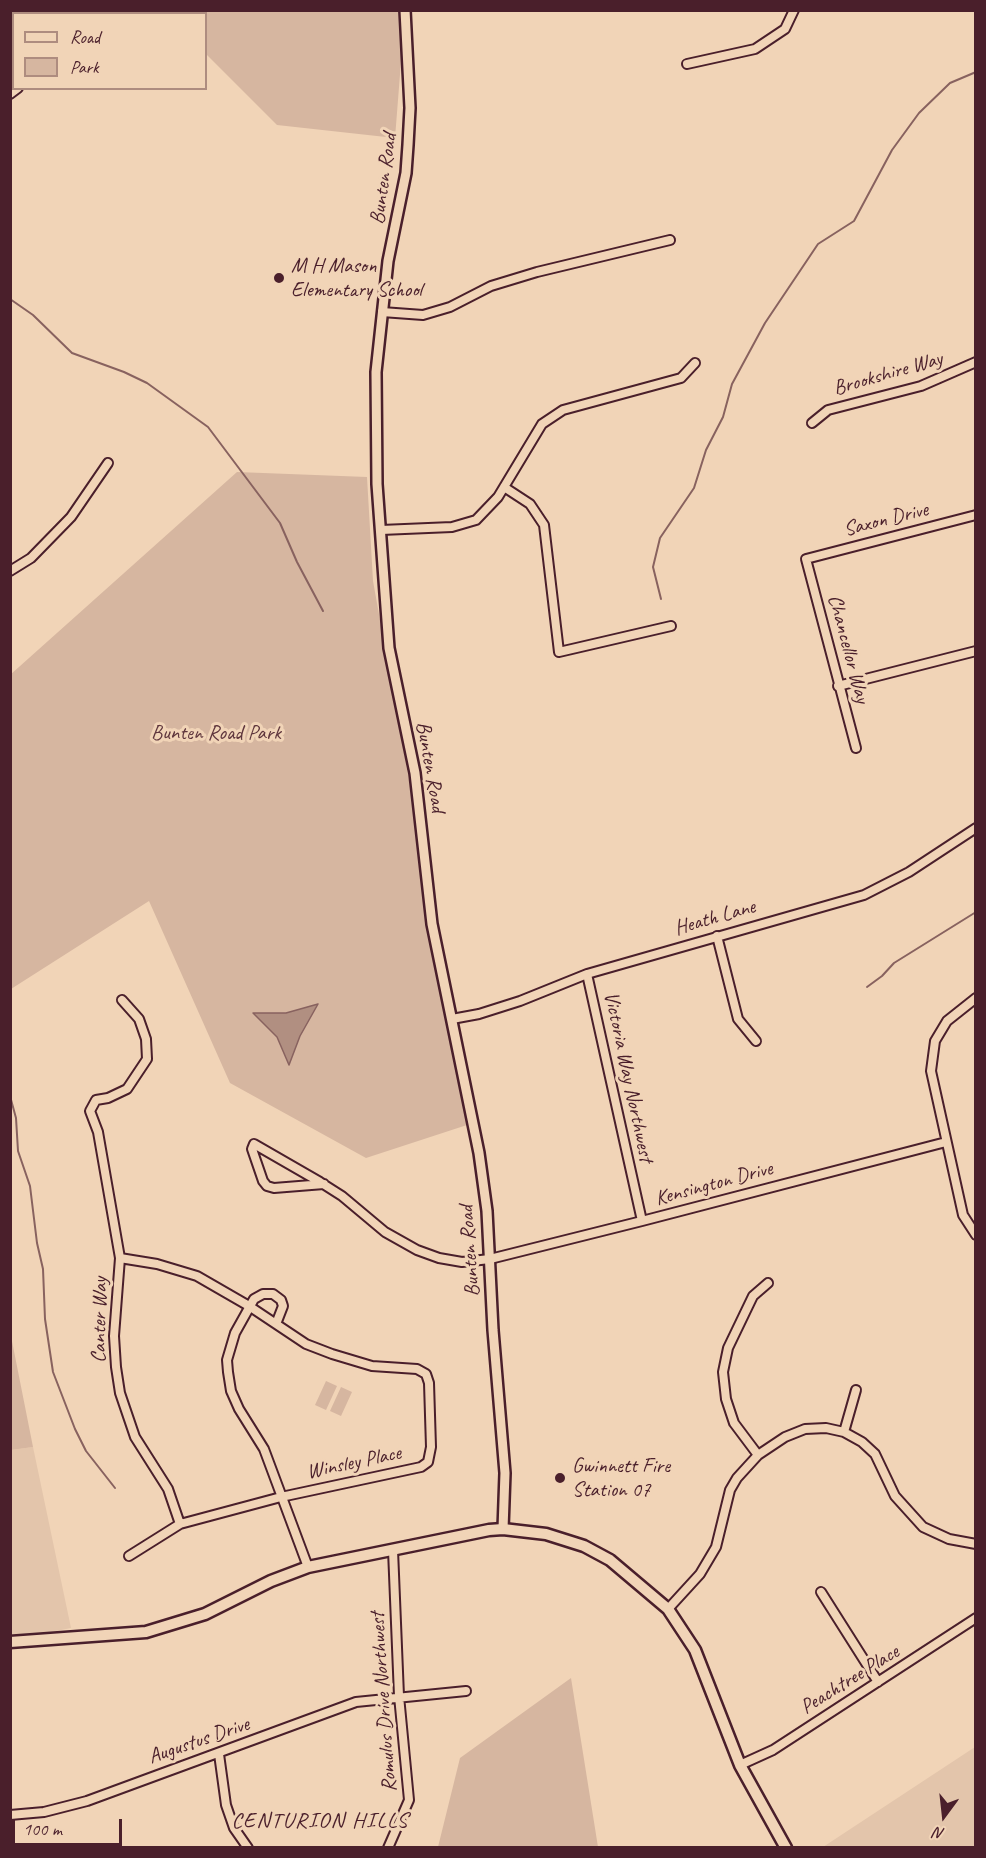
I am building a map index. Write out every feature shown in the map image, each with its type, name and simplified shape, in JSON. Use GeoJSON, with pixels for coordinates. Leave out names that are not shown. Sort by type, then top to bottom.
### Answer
{"type":"FeatureCollection","features":[{"type":"Feature","properties":{"kind":"main road"},"geometry":{"type":"LineString","coordinates":[[10,1642],[146,1632],[205,1614],[270,1581],[308,1567],[503,1528],[546,1534],[584,1546],[623,1569],[669,1609],[694,1650],[740,1765],[786,1848]]}},
{"type":"Feature","properties":{"kind":"street","name":"Bunten Road"},"geometry":{"type":"LineString","coordinates":[[405,10],[410,108],[407,161],[388,261],[375,397],[381,530],[389,648],[415,773],[432,924],[479,1154],[490,1259],[493,1330],[506,1473],[503,1528]]}},
{"type":"Feature","properties":{"kind":"street"},"geometry":{"type":"LineString","coordinates":[[687,64],[755,49],[785,29],[794,10]]}},
{"type":"Feature","properties":{"kind":"street"},"geometry":{"type":"LineString","coordinates":[[382,312],[423,315],[450,307],[491,286],[537,272],[670,240]]}},
{"type":"Feature","properties":{"kind":"street","name":"Brookshire Way"},"geometry":{"type":"LineString","coordinates":[[812,423],[828,410],[921,386],[975,362]]}},
{"type":"Feature","properties":{"kind":"street"},"geometry":{"type":"LineString","coordinates":[[381,530],[452,527],[476,520],[504,487],[542,424],[563,410],[681,378],[695,363]]}},
{"type":"Feature","properties":{"kind":"street"},"geometry":{"type":"LineString","coordinates":[[10,571],[31,558],[71,517],[108,463]]}},
{"type":"Feature","properties":{"kind":"street"},"geometry":{"type":"LineString","coordinates":[[504,487],[530,504],[544,525],[550,556],[559,651],[671,626]]}},
{"type":"Feature","properties":{"kind":"street","name":"Saxon Drive"},"geometry":{"type":"LineString","coordinates":[[806,559],[975,516]]}},
{"type":"Feature","properties":{"kind":"street","name":"Chancellor Way"},"geometry":{"type":"LineString","coordinates":[[806,559],[856,748]]}},
{"type":"Feature","properties":{"kind":"street"},"geometry":{"type":"LineString","coordinates":[[838,686],[975,651]]}},
{"type":"Feature","properties":{"kind":"street","name":"Heath Lane"},"geometry":{"type":"LineString","coordinates":[[452,1019],[479,1014],[544,993],[587,974],[864,896],[909,872],[975,828]]}},
{"type":"Feature","properties":{"kind":"street"},"geometry":{"type":"LineString","coordinates":[[717,936],[738,1019],[756,1041]]}},
{"type":"Feature","properties":{"kind":"street","name":"Victoria Way Northwest"},"geometry":{"type":"LineString","coordinates":[[587,974],[642,1221]]}},
{"type":"Feature","properties":{"kind":"street"},"geometry":{"type":"LineString","coordinates":[[975,998],[947,1021],[935,1041],[931,1071],[963,1215],[975,1235]]}},
{"type":"Feature","properties":{"kind":"street","name":"Canter Way"},"geometry":{"type":"LineString","coordinates":[[122,1000],[139,1019],[146,1039],[147,1059],[127,1089],[108,1098],[96,1100],[90,1111],[98,1132],[120,1258],[114,1336],[120,1393],[135,1437],[168,1489],[180,1524]]}},
{"type":"Feature","properties":{"kind":"street","name":"Kensington Drive"},"geometry":{"type":"LineString","coordinates":[[324,1184],[274,1188],[267,1186],[263,1181],[252,1149],[254,1144],[324,1184],[385,1232],[417,1250],[439,1258],[462,1262],[490,1259],[946,1142]]}},
{"type":"Feature","properties":{"kind":"street","name":"Winsley Place"},"geometry":{"type":"LineString","coordinates":[[120,1258],[157,1264],[197,1276],[249,1306],[306,1344],[332,1354],[372,1366],[417,1369],[426,1374],[429,1383],[431,1446],[428,1462],[421,1467],[281,1497],[180,1524],[129,1556]]}},
{"type":"Feature","properties":{"kind":"street"},"geometry":{"type":"LineString","coordinates":[[758,1455],[734,1423],[726,1399],[723,1372],[728,1348],[753,1296],[768,1283]]}},
{"type":"Feature","properties":{"kind":"street"},"geometry":{"type":"LineString","coordinates":[[276,1324],[283,1306],[281,1300],[273,1294],[263,1294],[254,1299],[235,1333],[227,1360],[228,1372],[238,1409],[264,1449],[308,1567]]}},
{"type":"Feature","properties":{"kind":"street"},"geometry":{"type":"LineString","coordinates":[[844,1432],[856,1390]]}},
{"type":"Feature","properties":{"kind":"street"},"geometry":{"type":"LineString","coordinates":[[669,1609],[700,1574],[716,1548],[730,1490],[758,1455],[785,1437],[806,1429],[826,1428],[844,1432],[875,1454],[896,1496],[923,1527],[949,1539],[975,1544]]}},
{"type":"Feature","properties":{"kind":"street","name":"Romulus Drive Northwest"},"geometry":{"type":"LineString","coordinates":[[388,1848],[409,1800],[399,1696],[393,1550]]}},
{"type":"Feature","properties":{"kind":"street"},"geometry":{"type":"LineString","coordinates":[[821,1592],[878,1682]]}},
{"type":"Feature","properties":{"kind":"street","name":"Peachtree Place"},"geometry":{"type":"LineString","coordinates":[[740,1765],[773,1750],[975,1618]]}},
{"type":"Feature","properties":{"kind":"street","name":"Augustus Drive"},"geometry":{"type":"LineString","coordinates":[[10,1815],[44,1812],[87,1801],[356,1702],[466,1691]]}},
{"type":"Feature","properties":{"kind":"street"},"geometry":{"type":"LineString","coordinates":[[219,1754],[226,1805],[234,1828],[248,1848]]}},
{"type":"Feature","properties":{"kind":"shaded area"},"geometry":{"type":"Polygon","coordinates":[[[318,1004],[300,1036],[289,1065],[277,1037],[253,1013],[286,1013],[318,1004]]]}},
{"type":"Feature","properties":{"kind":"shaded area"},"geometry":{"type":"Polygon","coordinates":[[[33,1447],[71,1628],[11,1640],[11,1450],[33,1447]]]}},
{"type":"Feature","properties":{"kind":"shaded area"},"geometry":{"type":"Polygon","coordinates":[[[975,1747],[975,1847],[823,1847],[975,1747]]]}},
{"type":"Feature","properties":{"kind":"green space"},"geometry":{"type":"Polygon","coordinates":[[[151,11],[405,11],[395,138],[277,125],[207,55],[207,12],[151,11]]]}},
{"type":"Feature","properties":{"kind":"green space","name":"Bunten Road Park"},"geometry":{"type":"Polygon","coordinates":[[[237,472],[367,477],[373,581],[443,969],[467,1125],[366,1158],[230,1083],[149,901],[11,989],[10,675],[237,472]]]}},
{"type":"Feature","properties":{"kind":"green space"},"geometry":{"type":"Polygon","coordinates":[[[10,1331],[33,1447],[11,1450],[10,1450],[10,1331]]]}},
{"type":"Feature","properties":{"kind":"green space"},"geometry":{"type":"Polygon","coordinates":[[[326,1381],[337,1386],[326,1410],[315,1405],[326,1381]]]}},
{"type":"Feature","properties":{"kind":"green space"},"geometry":{"type":"Polygon","coordinates":[[[341,1387],[352,1392],[341,1416],[330,1411],[341,1387]]]}},
{"type":"Feature","properties":{"kind":"green space"},"geometry":{"type":"Polygon","coordinates":[[[571,1678],[598,1847],[438,1847],[460,1758],[571,1678]]]}},
{"type":"Feature","properties":{"kind":"waterway"},"geometry":{"type":"LineString","coordinates":[[661,599],[653,567],[660,538],[694,488],[706,450],[723,417],[732,384],[765,323],[818,244],[854,221],[892,150],[919,113],[950,83],[976,72]]}},
{"type":"Feature","properties":{"kind":"waterway"},"geometry":{"type":"LineString","coordinates":[[10,299],[33,315],[72,353],[147,383],[208,427],[280,523],[297,562],[323,611]]}},
{"type":"Feature","properties":{"kind":"waterway"},"geometry":{"type":"LineString","coordinates":[[867,987],[894,963],[976,912]]}},
{"type":"Feature","properties":{"kind":"waterway"},"geometry":{"type":"LineString","coordinates":[[10,1096],[16,1118],[18,1151],[30,1186],[37,1243],[43,1269],[45,1319],[53,1372],[86,1451],[115,1488]]}},
{"type":"Feature","properties":{"kind":"place","name":"M H Mason Elementary School"},"geometry":{"type":"Point","coordinates":[279,278]}},
{"type":"Feature","properties":{"kind":"place","name":"Gwinnett Fire Station 07"},"geometry":{"type":"Point","coordinates":[560,1478]}},
{"type":"Feature","properties":{"kind":"district","name":"CENTURION HILLS"},"geometry":{"type":"Point","coordinates":[320,1821]}}]}
